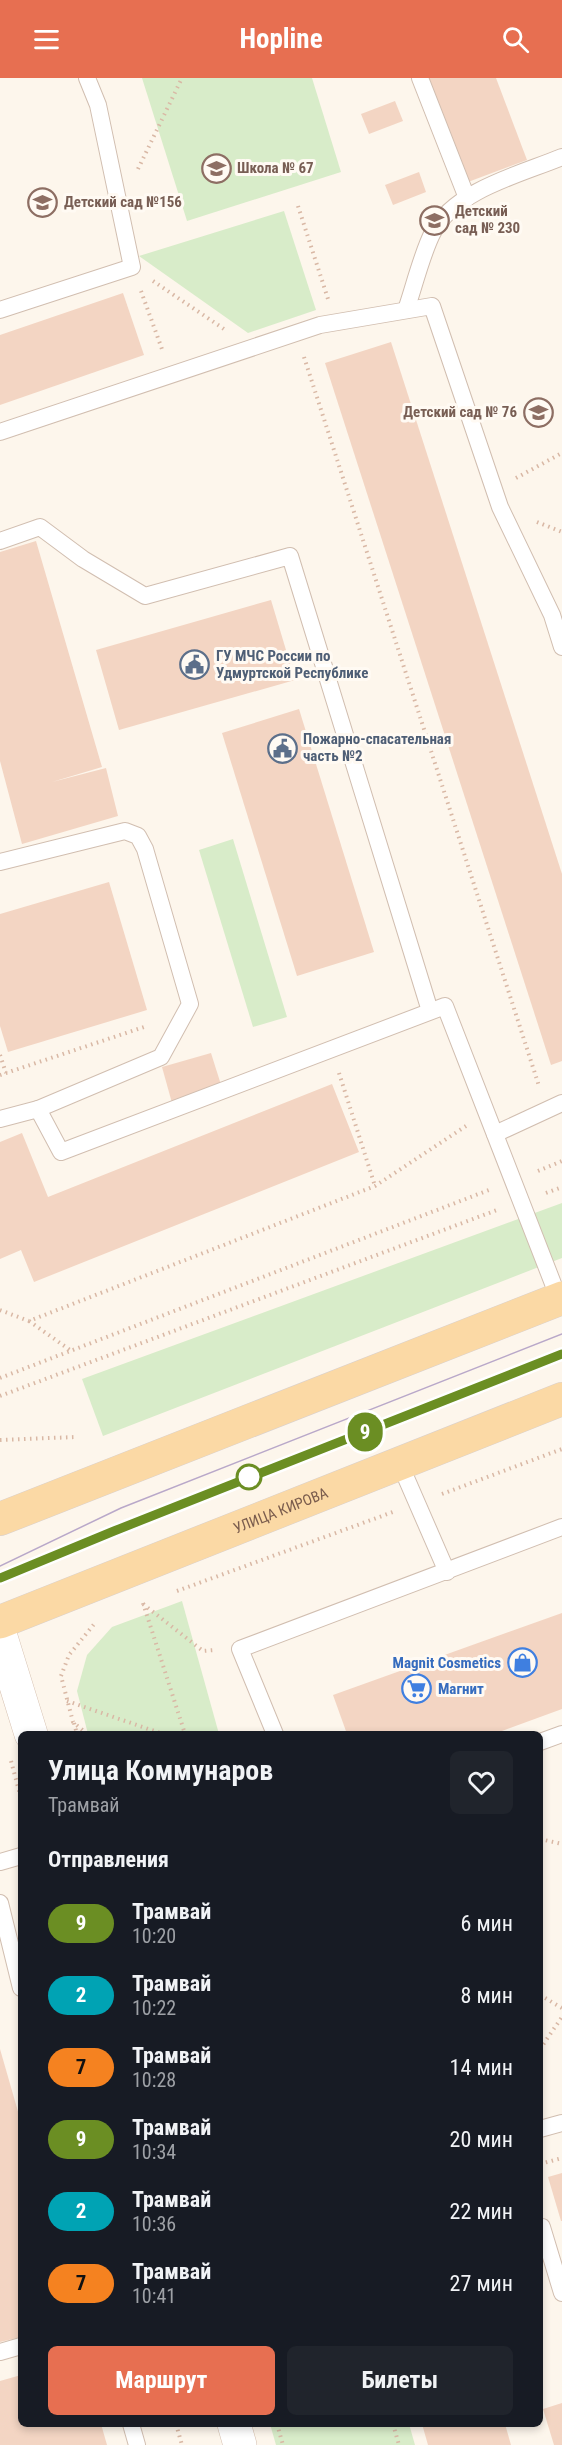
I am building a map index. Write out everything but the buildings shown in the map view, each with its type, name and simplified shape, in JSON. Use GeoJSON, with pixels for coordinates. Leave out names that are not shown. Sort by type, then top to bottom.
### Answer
{"type":"FeatureCollection","features":[{"type":"Feature","properties":{"kind":"main road"},"geometry":{"type":"LineString","coordinates":[[0,1519],[560,1299]]}},
{"type":"Feature","properties":{"kind":"main road","name":"УЛИЦА КИРОВА"},"geometry":{"type":"LineString","coordinates":[[0,1622],[562,1399]]}},
{"type":"Feature","properties":{"kind":"street"},"geometry":{"type":"LineString","coordinates":[[0,1634],[18,1735]]}},
{"type":"Feature","properties":{"kind":"street"},"geometry":{"type":"LineString","coordinates":[[235,2427],[240,2445]]}},
{"type":"Feature","properties":{"kind":"lane"},"geometry":{"type":"LineString","coordinates":[[0,310],[132,267],[98,105],[87,78]]}},
{"type":"Feature","properties":{"kind":"lane"},"geometry":{"type":"LineString","coordinates":[[420,78],[467,198]]}},
{"type":"Feature","properties":{"kind":"lane"},"geometry":{"type":"LineString","coordinates":[[406,310],[434,231],[450,211],[467,198],[562,157]]}},
{"type":"Feature","properties":{"kind":"lane"},"geometry":{"type":"LineString","coordinates":[[0,432],[296,333],[335,322],[432,306],[500,507],[552,615],[562,647]]}},
{"type":"Feature","properties":{"kind":"lane"},"geometry":{"type":"LineString","coordinates":[[0,540],[40,527],[83,559],[146,596],[290,556],[430,1011]]}},
{"type":"Feature","properties":{"kind":"lane"},"geometry":{"type":"LineString","coordinates":[[0,862],[125,831],[138,836],[145,849],[190,1004],[161,1057],[38,1109],[0,1119]]}},
{"type":"Feature","properties":{"kind":"lane"},"geometry":{"type":"LineString","coordinates":[[38,1109],[61,1152],[445,1006],[560,1299]]}},
{"type":"Feature","properties":{"kind":"lane"},"geometry":{"type":"LineString","coordinates":[[495,1134],[554,1106]]}},
{"type":"Feature","properties":{"kind":"lane"},"geometry":{"type":"LineString","coordinates":[[400,1464],[447,1572]]}},
{"type":"Feature","properties":{"kind":"lane"},"geometry":{"type":"LineString","coordinates":[[274,1731],[240,1649],[562,1527]]}},
{"type":"Feature","properties":{"kind":"lane"},"geometry":{"type":"LineString","coordinates":[[543,1741],[562,1734]]}},
{"type":"Feature","properties":{"kind":"lane"},"geometry":{"type":"LineString","coordinates":[[0,1862],[18,1857]]}},
{"type":"Feature","properties":{"kind":"lane"},"geometry":{"type":"LineString","coordinates":[[0,1903],[18,1976]]}},
{"type":"Feature","properties":{"kind":"lane"},"geometry":{"type":"LineString","coordinates":[[543,2128],[562,2123]]}},
{"type":"Feature","properties":{"kind":"lane"},"geometry":{"type":"LineString","coordinates":[[543,2230],[562,2293]]}},
{"type":"Feature","properties":{"kind":"lane"},"geometry":{"type":"LineString","coordinates":[[0,2352],[18,2347]]}},
{"type":"Feature","properties":{"kind":"lane"},"geometry":{"type":"LineString","coordinates":[[132,2427],[137,2445]]}},
{"type":"Feature","properties":{"kind":"path"},"geometry":{"type":"LineString","coordinates":[[119,208],[182,78]]}},
{"type":"Feature","properties":{"kind":"path"},"geometry":{"type":"LineString","coordinates":[[298,206],[335,322]]}},
{"type":"Feature","properties":{"kind":"path"},"geometry":{"type":"LineString","coordinates":[[132,267],[252,348]]}},
{"type":"Feature","properties":{"kind":"path"},"geometry":{"type":"LineString","coordinates":[[132,267],[171,375]]}},
{"type":"Feature","properties":{"kind":"path"},"geometry":{"type":"LineString","coordinates":[[296,333],[554,1106]]}},
{"type":"Feature","properties":{"kind":"path"},"geometry":{"type":"LineString","coordinates":[[494,490],[562,453]]}},
{"type":"Feature","properties":{"kind":"path"},"geometry":{"type":"LineString","coordinates":[[0,1075],[13,1073],[150,1025]]}},
{"type":"Feature","properties":{"kind":"path"},"geometry":{"type":"LineString","coordinates":[[331,1049],[375,1186]]}},
{"type":"Feature","properties":{"kind":"path"},"geometry":{"type":"LineString","coordinates":[[0,1055],[6,1073]]}},
{"type":"Feature","properties":{"kind":"path"},"geometry":{"type":"LineString","coordinates":[[28,1321],[375,1186],[486,1112]]}},
{"type":"Feature","properties":{"kind":"path"},"geometry":{"type":"LineString","coordinates":[[0,1378],[562,1161]]}},
{"type":"Feature","properties":{"kind":"path"},"geometry":{"type":"LineString","coordinates":[[0,1396],[562,1187]]}},
{"type":"Feature","properties":{"kind":"path"},"geometry":{"type":"LineString","coordinates":[[0,1310],[28,1321],[71,1351]]}},
{"type":"Feature","properties":{"kind":"path"},"geometry":{"type":"LineString","coordinates":[[0,1440],[76,1437]]}},
{"type":"Feature","properties":{"kind":"path"},"geometry":{"type":"LineString","coordinates":[[173,1593],[562,1449]]}},
{"type":"Feature","properties":{"kind":"path"},"geometry":{"type":"LineString","coordinates":[[132,1607],[153,1600]]}},
{"type":"Feature","properties":{"kind":"path"},"geometry":{"type":"LineString","coordinates":[[143,1603],[203,1651],[240,1649]]}},
{"type":"Feature","properties":{"kind":"path"},"geometry":{"type":"LineString","coordinates":[[143,1603],[184,1731]]}},
{"type":"Feature","properties":{"kind":"path"},"geometry":{"type":"LineString","coordinates":[[76,1731],[61,1676],[69,1655],[99,1618]]}},
{"type":"Feature","properties":{"kind":"path"},"geometry":{"type":"LineString","coordinates":[[67,1701],[154,1731]]}},
{"type":"Feature","properties":{"kind":"path"},"geometry":{"type":"LineString","coordinates":[[73,1722],[84,1731]]}},
{"type":"Feature","properties":{"kind":"path"},"geometry":{"type":"LineString","coordinates":[[543,1840],[562,1844]]}},
{"type":"Feature","properties":{"kind":"path"},"geometry":{"type":"LineString","coordinates":[[543,1997],[562,2008]]}},
{"type":"Feature","properties":{"kind":"path"},"geometry":{"type":"LineString","coordinates":[[543,2045],[562,2017]]}},
{"type":"Feature","properties":{"kind":"path"},"geometry":{"type":"LineString","coordinates":[[543,2163],[562,2158]]}},
{"type":"Feature","properties":{"kind":"path"},"geometry":{"type":"LineString","coordinates":[[177,2427],[182,2445]]}},
{"type":"Feature","properties":{"kind":"path"},"geometry":{"type":"LineString","coordinates":[[278,2427],[283,2445]]}},
{"type":"Feature","properties":{"kind":"path"},"geometry":{"type":"LineString","coordinates":[[394,2427],[399,2445]]}},
{"type":"Feature","properties":{"kind":"green space"},"geometry":{"type":"Polygon","coordinates":[[[142,78],[312,78],[341,172],[187,221],[142,78]]]}},
{"type":"Feature","properties":{"kind":"green space"},"geometry":{"type":"Polygon","coordinates":[[[284,211],[316,310],[248,333],[139,256],[284,211]]]}},
{"type":"Feature","properties":{"kind":"green space"},"geometry":{"type":"Polygon","coordinates":[[[233,839],[287,1017],[253,1027],[199,850],[233,839]]]}},
{"type":"Feature","properties":{"kind":"green space"},"geometry":{"type":"Polygon","coordinates":[[[562,1203],[562,1258],[103,1436],[82,1379],[562,1203]]]}},
{"type":"Feature","properties":{"kind":"green space"},"geometry":{"type":"Polygon","coordinates":[[[182,1601],[218,1731],[87,1731],[77,1691],[87,1655],[112,1627],[182,1601]]]}},
{"type":"Feature","properties":{"kind":"green space"},"geometry":{"type":"Polygon","coordinates":[[[271,2427],[410,2427],[415,2445],[276,2445],[271,2427]]]}},
{"type":"Feature","properties":{"kind":"tram line"},"geometry":{"type":"LineString","coordinates":[[0,1566],[121,1508],[562,1334]]}},
{"type":"Feature","properties":{"kind":"tram line"},"geometry":{"type":"LineString","coordinates":[[0,1578],[562,1354]]}},
{"type":"Feature","properties":{"kind":"tram line","name":"9"},"geometry":{"type":"LineString","coordinates":[[0,1578],[562,1354]]}},
{"type":"Feature","properties":{"kind":"place","name":"Школа № 67"},"geometry":{"type":"Point","coordinates":[216,168]}},
{"type":"Feature","properties":{"kind":"place","name":"Детский сад №156"},"geometry":{"type":"Point","coordinates":[43,202]}},
{"type":"Feature","properties":{"kind":"place","name":"Детский сад № 230"},"geometry":{"type":"Point","coordinates":[434,220]}},
{"type":"Feature","properties":{"kind":"place","name":"Детский сад № 76"},"geometry":{"type":"Point","coordinates":[538,412]}},
{"type":"Feature","properties":{"kind":"place","name":"ГУ МЧС России по Удмуртской Республике"},"geometry":{"type":"Point","coordinates":[195,665]}},
{"type":"Feature","properties":{"kind":"place","name":"Пожарно-спасательная часть №2"},"geometry":{"type":"Point","coordinates":[282,748]}},
{"type":"Feature","properties":{"kind":"place","name":"Magnit Cosmetics"},"geometry":{"type":"Point","coordinates":[522,1663]}},
{"type":"Feature","properties":{"kind":"place","name":"Магнит"},"geometry":{"type":"Point","coordinates":[417,1689]}}]}
